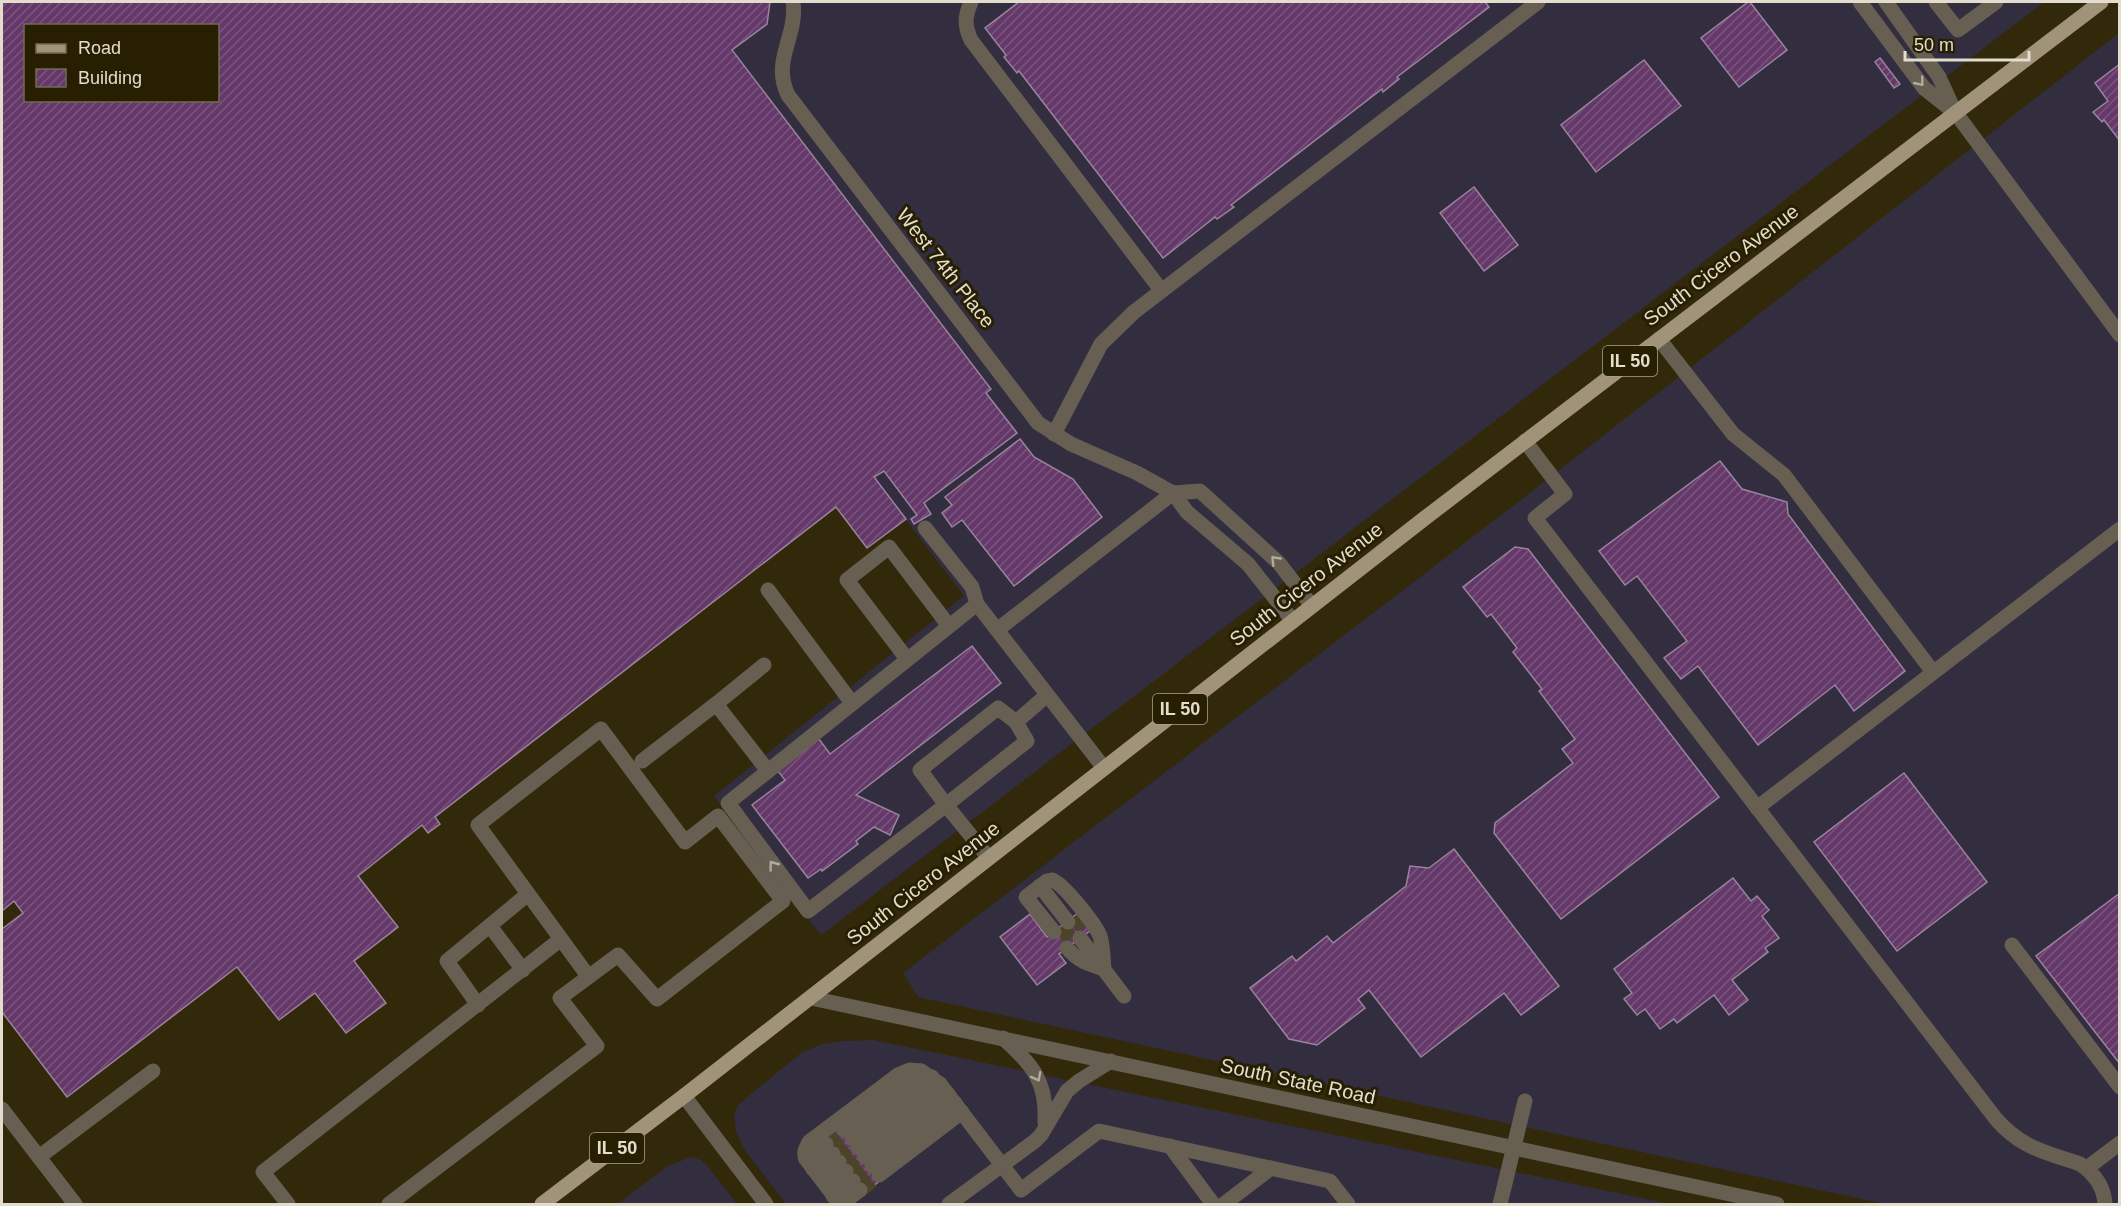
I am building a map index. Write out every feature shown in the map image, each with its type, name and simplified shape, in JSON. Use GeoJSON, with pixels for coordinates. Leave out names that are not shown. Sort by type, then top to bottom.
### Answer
{"type":"FeatureCollection","features":[{"type":"Feature","properties":{"kind":"main road","name":"South Cicero Avenue"},"geometry":{"type":"LineString","coordinates":[[542,1204],[811,998],[1525,441],[2101,2]]}},
{"type":"Feature","properties":{"kind":"street","name":"West 74th Place"},"geometry":{"type":"LineString","coordinates":[[793,2],[794,17],[781,70],[782,83],[788,95],[1038,423],[1071,444],[1137,473],[1173,493],[1187,512],[1248,564],[1293,621]]}},
{"type":"Feature","properties":{"kind":"street"},"geometry":{"type":"LineString","coordinates":[[971,2],[965,15],[966,28],[971,40],[1161,290]]}},
{"type":"Feature","properties":{"kind":"street"},"geometry":{"type":"LineString","coordinates":[[1860,2],[1924,88],[1955,112]]}},
{"type":"Feature","properties":{"kind":"street"},"geometry":{"type":"LineString","coordinates":[[1886,2],[1939,77],[1955,112],[2120,335]]}},
{"type":"Feature","properties":{"kind":"street"},"geometry":{"type":"LineString","coordinates":[[1937,2],[1958,30],[1996,2]]}},
{"type":"Feature","properties":{"kind":"street"},"geometry":{"type":"LineString","coordinates":[[1054,434],[1101,344],[1161,290],[1529,4]]}},
{"type":"Feature","properties":{"kind":"street"},"geometry":{"type":"LineString","coordinates":[[1659,339],[1733,434],[1784,475],[1933,672]]}},
{"type":"Feature","properties":{"kind":"street"},"geometry":{"type":"LineString","coordinates":[[1525,441],[1565,494],[1534,518],[2009,1133],[2028,1145],[2087,1168],[2101,1185],[2105,1204]]}},
{"type":"Feature","properties":{"kind":"street","name":"West 74th Place"},"geometry":{"type":"LineString","coordinates":[[1173,493],[1200,491],[1279,563],[1312,606]]}},
{"type":"Feature","properties":{"kind":"street"},"geometry":{"type":"LineString","coordinates":[[997,630],[1173,493]]}},
{"type":"Feature","properties":{"kind":"street"},"geometry":{"type":"LineString","coordinates":[[925,528],[972,586],[977,604],[1104,768]]}},
{"type":"Feature","properties":{"kind":"street"},"geometry":{"type":"LineString","coordinates":[[1757,808],[2120,529]]}},
{"type":"Feature","properties":{"kind":"street"},"geometry":{"type":"LineString","coordinates":[[907,659],[847,580],[889,547],[949,626]]}},
{"type":"Feature","properties":{"kind":"street"},"geometry":{"type":"LineString","coordinates":[[768,590],[852,703]]}},
{"type":"Feature","properties":{"kind":"street"},"geometry":{"type":"LineString","coordinates":[[977,604],[728,803],[808,911],[946,805],[1027,741],[1016,722],[998,708],[920,771],[946,805],[989,858]]}},
{"type":"Feature","properties":{"kind":"street"},"geometry":{"type":"LineString","coordinates":[[642,761],[764,665]]}},
{"type":"Feature","properties":{"kind":"street"},"geometry":{"type":"LineString","coordinates":[[1016,722],[1047,695]]}},
{"type":"Feature","properties":{"kind":"street"},"geometry":{"type":"LineString","coordinates":[[716,704],[768,771]]}},
{"type":"Feature","properties":{"kind":"street"},"geometry":{"type":"LineString","coordinates":[[388,1204],[597,1046],[560,998],[588,976],[618,955],[657,999],[783,902],[718,816],[685,842],[601,729],[478,825],[588,976]]}},
{"type":"Feature","properties":{"kind":"street"},"geometry":{"type":"LineString","coordinates":[[1037,889],[1057,881],[1062,885],[1097,931],[1099,962]]}},
{"type":"Feature","properties":{"kind":"street"},"geometry":{"type":"LineString","coordinates":[[1037,889],[1064,924],[1037,889]]}},
{"type":"Feature","properties":{"kind":"street"},"geometry":{"type":"LineString","coordinates":[[478,1005],[447,961],[528,894]]}},
{"type":"Feature","properties":{"kind":"street"},"geometry":{"type":"LineString","coordinates":[[490,926],[523,970]]}},
{"type":"Feature","properties":{"kind":"street"},"geometry":{"type":"LineString","coordinates":[[288,1204],[263,1172],[561,939]]}},
{"type":"Feature","properties":{"kind":"street"},"geometry":{"type":"LineString","coordinates":[[1099,962],[1076,958],[1077,940],[1099,962],[1124,996]]}},
{"type":"Feature","properties":{"kind":"street"},"geometry":{"type":"LineString","coordinates":[[2012,945],[2120,1087]]}},
{"type":"Feature","properties":{"kind":"street","name":"South State Road"},"geometry":{"type":"LineString","coordinates":[[811,998],[1514,1148],[1760,1203],[1777,1204]]}},
{"type":"Feature","properties":{"kind":"street"},"geometry":{"type":"LineString","coordinates":[[1003,1038],[1034,1070],[1042,1086],[1046,1103],[1045,1128]]}},
{"type":"Feature","properties":{"kind":"street"},"geometry":{"type":"LineString","coordinates":[[950,1204],[1035,1141],[1067,1091],[1111,1061]]}},
{"type":"Feature","properties":{"kind":"street"},"geometry":{"type":"LineString","coordinates":[[826,1185],[804,1154],[809,1142],[898,1075],[910,1070],[943,1090],[1022,1190],[1099,1131],[1330,1181],[1348,1204]]}},
{"type":"Feature","properties":{"kind":"street"},"geometry":{"type":"LineString","coordinates":[[39,1157],[153,1071]]}},
{"type":"Feature","properties":{"kind":"street"},"geometry":{"type":"LineString","coordinates":[[862,1153],[943,1090]]}},
{"type":"Feature","properties":{"kind":"street"},"geometry":{"type":"LineString","coordinates":[[862,1153],[943,1090]]}},
{"type":"Feature","properties":{"kind":"street"},"geometry":{"type":"LineString","coordinates":[[862,1153],[943,1090]]}},
{"type":"Feature","properties":{"kind":"street"},"geometry":{"type":"LineString","coordinates":[[684,1096],[766,1204]]}},
{"type":"Feature","properties":{"kind":"street"},"geometry":{"type":"LineString","coordinates":[[1500,1204],[1526,1101]]}},
{"type":"Feature","properties":{"kind":"street"},"geometry":{"type":"LineString","coordinates":[[2,1108],[75,1204]]}},
{"type":"Feature","properties":{"kind":"street"},"geometry":{"type":"LineString","coordinates":[[2087,1168],[2120,1143]]}},
{"type":"Feature","properties":{"kind":"street"},"geometry":{"type":"LineString","coordinates":[[1170,1146],[1214,1204]]}},
{"type":"Feature","properties":{"kind":"street"},"geometry":{"type":"LineString","coordinates":[[826,1185],[843,1167]]}},
{"type":"Feature","properties":{"kind":"street"},"geometry":{"type":"LineString","coordinates":[[826,1185],[843,1167]]}},
{"type":"Feature","properties":{"kind":"street"},"geometry":{"type":"LineString","coordinates":[[826,1185],[843,1167]]}},
{"type":"Feature","properties":{"kind":"street"},"geometry":{"type":"LineString","coordinates":[[1224,1204],[1271,1168]]}},
{"type":"Feature","properties":{"kind":"shaded area"},"geometry":{"type":"Polygon","coordinates":[[[510,2],[2044,2],[821,935],[714,796],[964,596],[510,2]]]}},
{"type":"Feature","properties":{"kind":"shaded area"},"geometry":{"type":"Polygon","coordinates":[[[2119,33],[2119,1204],[1885,1204],[918,997],[903,973],[1517,503],[2119,33]]]}},
{"type":"Feature","properties":{"kind":"shaded area"},"geometry":{"type":"Polygon","coordinates":[[[873,1040],[1671,1204],[786,1204],[744,1149],[736,1131],[734,1116],[738,1105],[801,1053],[822,1044],[873,1040]]]}},
{"type":"Feature","properties":{"kind":"shaded area"},"geometry":{"type":"Polygon","coordinates":[[[691,1157],[701,1160],[708,1167],[737,1204],[618,1204],[668,1166],[691,1157]]]}},
{"type":"Feature","properties":{"kind":"building"},"geometry":{"type":"Polygon","coordinates":[[[2,2],[770,2],[767,24],[732,50],[991,389],[986,393],[1017,433],[924,503],[931,514],[914,524],[911,519],[917,515],[884,471],[874,477],[906,519],[867,548],[836,507],[435,817],[440,824],[428,833],[422,825],[358,876],[398,927],[354,961],[386,1003],[346,1033],[315,993],[279,1020],[237,967],[67,1097],[2,1012],[2,929],[23,913],[14,901],[2,911],[2,2]]]}},
{"type":"Feature","properties":{"kind":"building"},"geometry":{"type":"Polygon","coordinates":[[[1019,2],[1485,2],[1489,7],[1397,77],[1399,79],[1383,92],[1382,89],[1231,205],[1234,207],[1217,219],[1215,217],[1163,258],[1019,71],[1017,73],[1004,57],[1006,55],[985,28],[1019,2]]]}},
{"type":"Feature","properties":{"kind":"building"},"geometry":{"type":"Polygon","coordinates":[[[1748,2],[1787,50],[1739,87],[1701,38],[1748,2]]]}},
{"type":"Feature","properties":{"kind":"building"},"geometry":{"type":"Polygon","coordinates":[[[1880,58],[1900,84],[1894,88],[1875,62],[1880,58]]]}},
{"type":"Feature","properties":{"kind":"building"},"geometry":{"type":"Polygon","coordinates":[[[1644,60],[1681,106],[1596,172],[1561,125],[1644,60]]]}},
{"type":"Feature","properties":{"kind":"building"},"geometry":{"type":"Polygon","coordinates":[[[2120,64],[2120,141],[2104,120],[2102,122],[2093,112],[2108,101],[2095,83],[2120,64]]]}},
{"type":"Feature","properties":{"kind":"building"},"geometry":{"type":"Polygon","coordinates":[[[1474,187],[1518,245],[1484,271],[1440,213],[1474,187]]]}},
{"type":"Feature","properties":{"kind":"building"},"geometry":{"type":"Polygon","coordinates":[[[1020,439],[1034,457],[1073,479],[1102,517],[1014,586],[962,520],[952,527],[942,513],[952,505],[945,497],[1020,439]]]}},
{"type":"Feature","properties":{"kind":"building"},"geometry":{"type":"Polygon","coordinates":[[[1720,461],[1742,489],[1787,502],[1788,514],[1905,671],[1854,711],[1835,685],[1758,745],[1698,666],[1681,679],[1664,658],[1687,641],[1637,576],[1625,585],[1599,551],[1720,461]]]}},
{"type":"Feature","properties":{"kind":"building"},"geometry":{"type":"Polygon","coordinates":[[[1515,547],[1528,549],[1719,797],[1561,919],[1494,833],[1495,823],[1573,763],[1562,749],[1575,739],[1539,691],[1542,689],[1513,652],[1517,648],[1491,614],[1487,617],[1463,587],[1515,547]]]}},
{"type":"Feature","properties":{"kind":"building"},"geometry":{"type":"Polygon","coordinates":[[[972,646],[1001,683],[856,795],[899,815],[890,835],[874,827],[856,841],[858,844],[822,871],[821,869],[808,878],[752,805],[785,780],[778,771],[819,739],[830,754],[972,646]]]}},
{"type":"Feature","properties":{"kind":"building"},"geometry":{"type":"Polygon","coordinates":[[[1904,773],[1987,882],[1897,951],[1814,842],[1904,773]]]}},
{"type":"Feature","properties":{"kind":"building"},"geometry":{"type":"Polygon","coordinates":[[[1454,849],[1559,986],[1521,1015],[1504,993],[1421,1057],[1369,990],[1358,999],[1365,1008],[1317,1045],[1289,1039],[1250,988],[1292,956],[1296,961],[1327,936],[1333,943],[1406,886],[1410,866],[1429,868],[1454,849]]]}},
{"type":"Feature","properties":{"kind":"building"},"geometry":{"type":"Polygon","coordinates":[[[1733,878],[1751,901],[1757,896],[1769,910],[1762,916],[1779,938],[1765,948],[1768,952],[1732,980],[1748,1000],[1729,1015],[1714,995],[1677,1023],[1674,1019],[1660,1029],[1645,1009],[1637,1015],[1624,999],[1632,993],[1614,969],[1733,878]]]}},
{"type":"Feature","properties":{"kind":"building"},"geometry":{"type":"Polygon","coordinates":[[[2120,893],[2120,1064],[2036,956],[2120,893]]]}},
{"type":"Feature","properties":{"kind":"building"},"geometry":{"type":"Polygon","coordinates":[[[1078,913],[1091,930],[1059,954],[1066,963],[1037,985],[1000,937],[1030,914],[1047,937],[1078,913]]]}},
{"type":"Feature","properties":{"kind":"building"},"geometry":{"type":"Polygon","coordinates":[[[842,1126],[882,1179],[863,1194],[823,1140],[842,1126]]]}},
{"type":"Feature","properties":{"kind":"tunnel"},"geometry":{"type":"LineString","coordinates":[[1075,916],[1087,932]]}},
{"type":"Feature","properties":{"kind":"tunnel"},"geometry":{"type":"LineString","coordinates":[[1061,927],[1074,943]]}},
{"type":"Feature","properties":{"kind":"tunnel"},"geometry":{"type":"LineString","coordinates":[[826,1144],[844,1130]]}},
{"type":"Feature","properties":{"kind":"tunnel"},"geometry":{"type":"LineString","coordinates":[[833,1154],[852,1139]]}},
{"type":"Feature","properties":{"kind":"tunnel"},"geometry":{"type":"LineString","coordinates":[[839,1162],[858,1148]]}},
{"type":"Feature","properties":{"kind":"tunnel"},"geometry":{"type":"LineString","coordinates":[[846,1171],[865,1157]]}},
{"type":"Feature","properties":{"kind":"tunnel"},"geometry":{"type":"LineString","coordinates":[[853,1181],[872,1166]]}},
{"type":"Feature","properties":{"kind":"tunnel"},"geometry":{"type":"LineString","coordinates":[[860,1190],[879,1175]]}}]}
